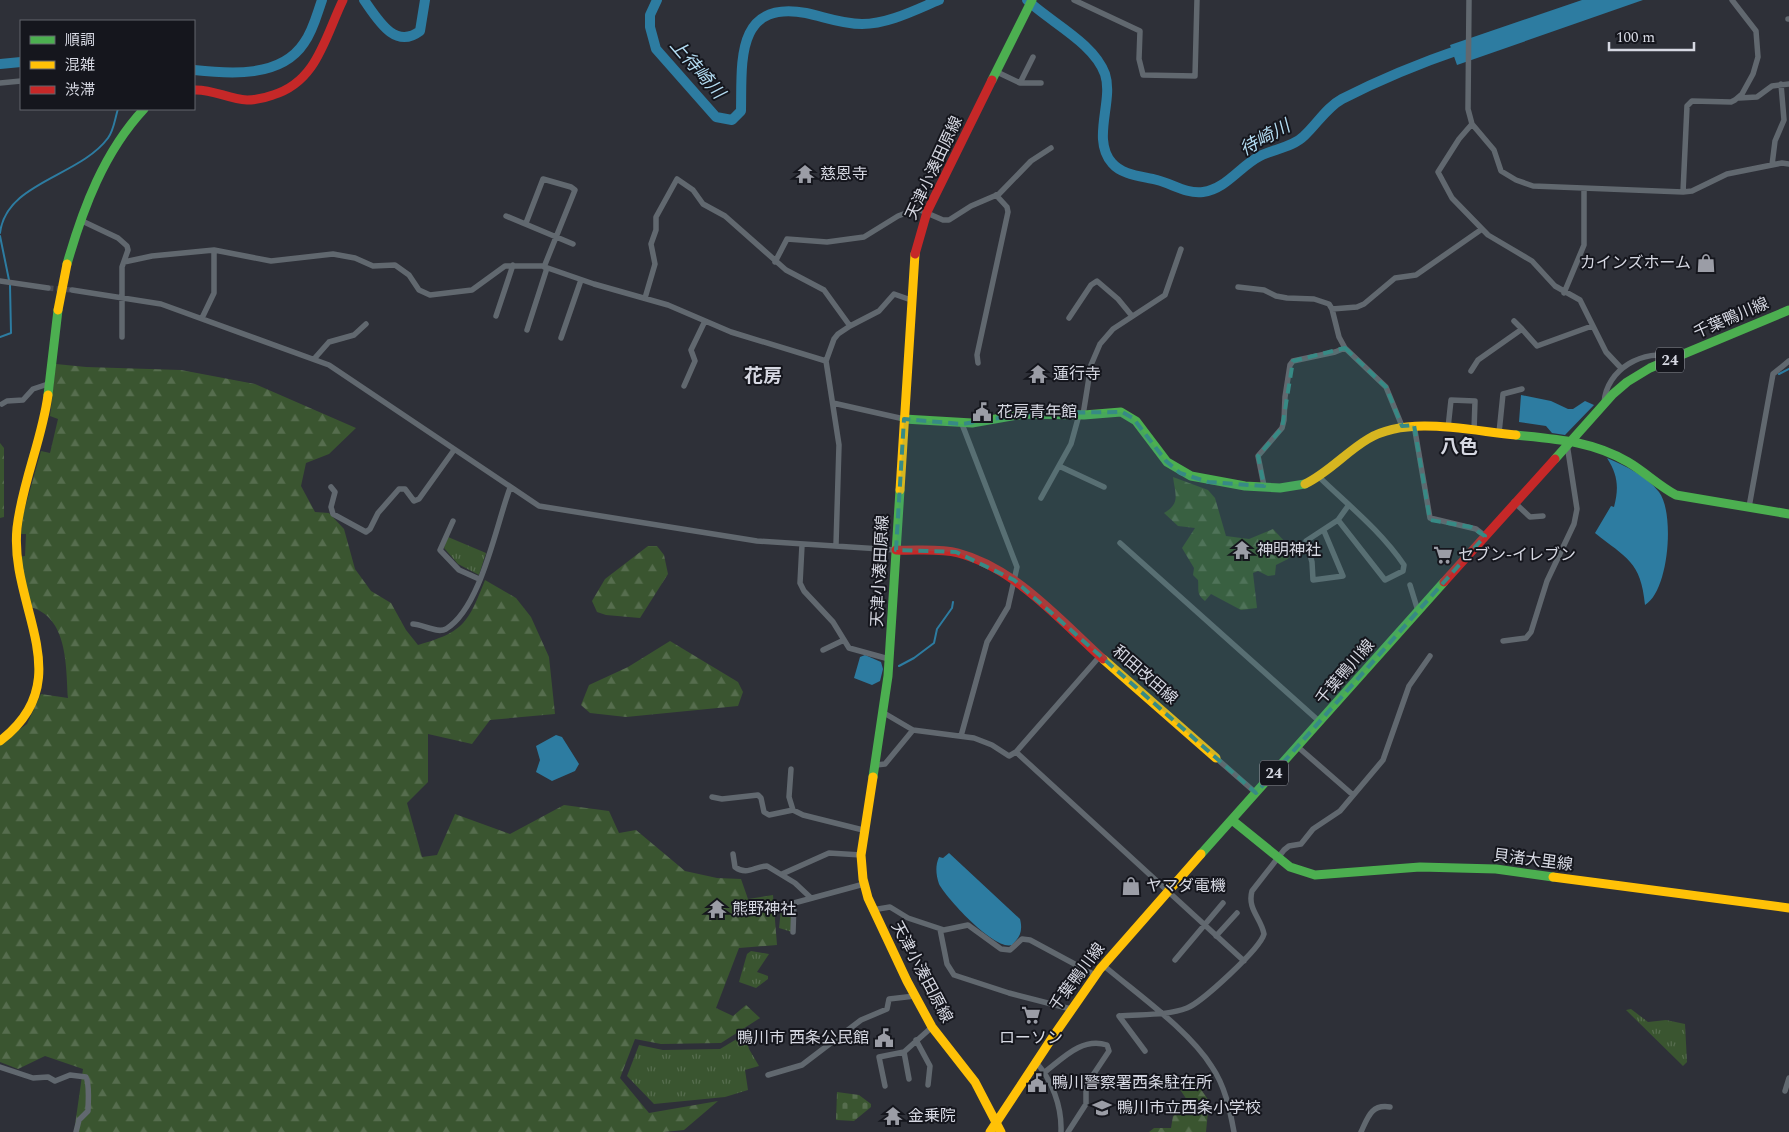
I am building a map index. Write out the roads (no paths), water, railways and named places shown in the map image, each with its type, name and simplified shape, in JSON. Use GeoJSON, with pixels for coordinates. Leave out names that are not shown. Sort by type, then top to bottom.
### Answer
{"type":"FeatureCollection","features":[{"type":"Feature","properties":{"kind":"street"},"geometry":{"type":"LineString","coordinates":[[195,89],[212,90],[235,99],[247,100],[260,99],[293,88],[309,74],[316,63],[343,0]]}},
{"type":"Feature","properties":{"kind":"street","name":"天津小湊田原線"},"geometry":{"type":"LineString","coordinates":[[1001,1132],[971,1077],[932,1027],[915,996],[872,910],[864,884],[860,855],[884,713],[889,658],[915,250],[927,212],[1032,0]]}},
{"type":"Feature","properties":{"kind":"street"},"geometry":{"type":"LineString","coordinates":[[1074,0],[1140,31],[1138,59],[1143,75],[1195,76],[1197,0]]}},
{"type":"Feature","properties":{"kind":"street"},"geometry":{"type":"LineString","coordinates":[[1469,0],[1468,109],[1472,124],[1494,150],[1501,171],[1516,180],[1533,186],[1683,192],[1692,191],[1727,174],[1772,165],[1789,164]]}},
{"type":"Feature","properties":{"kind":"street"},"geometry":{"type":"LineString","coordinates":[[1732,0],[1752,24],[1757,39],[1757,64],[1739,98]]}},
{"type":"Feature","properties":{"kind":"street"},"geometry":{"type":"LineString","coordinates":[[1020,83],[1033,57]]}},
{"type":"Feature","properties":{"kind":"street"},"geometry":{"type":"LineString","coordinates":[[997,72],[1020,83],[1041,83]]}},
{"type":"Feature","properties":{"kind":"street"},"geometry":{"type":"LineString","coordinates":[[0,83],[20,81]]}},
{"type":"Feature","properties":{"kind":"street"},"geometry":{"type":"LineString","coordinates":[[1772,165],[1775,141],[1784,120],[1781,84]]}},
{"type":"Feature","properties":{"kind":"street"},"geometry":{"type":"LineString","coordinates":[[1683,192],[1687,106],[1692,101],[1731,102],[1739,98],[1757,97],[1772,86],[1789,84]]}},
{"type":"Feature","properties":{"kind":"street"},"geometry":{"type":"LineString","coordinates":[[0,740],[23,722],[34,703],[39,682],[40,660],[19,582],[16,540],[20,504],[42,429],[58,310],[67,264],[80,220],[126,127],[143,110]]}},
{"type":"Feature","properties":{"kind":"street"},"geometry":{"type":"LineString","coordinates":[[1472,124],[1459,139],[1438,172],[1452,198],[1498,242],[1532,261],[1564,293],[1580,300],[1606,352],[1621,368]]}},
{"type":"Feature","properties":{"kind":"street"},"geometry":{"type":"LineString","coordinates":[[775,262],[787,240],[840,242],[864,237],[898,216],[914,210],[927,212],[943,220],[949,220],[971,206],[996,196],[1030,161],[1051,148]]}},
{"type":"Feature","properties":{"kind":"street"},"geometry":{"type":"LineString","coordinates":[[526,223],[543,179],[571,187],[575,190],[546,267],[527,330]]}},
{"type":"Feature","properties":{"kind":"street"},"geometry":{"type":"LineString","coordinates":[[644,298],[655,264],[651,244],[656,230],[656,217],[677,179],[693,190],[703,204],[725,216],[775,262],[824,290],[850,326]]}},
{"type":"Feature","properties":{"kind":"street"},"geometry":{"type":"LineString","coordinates":[[1564,293],[1584,245],[1584,188]]}},
{"type":"Feature","properties":{"kind":"street"},"geometry":{"type":"LineString","coordinates":[[978,363],[977,355],[1008,212],[1008,207],[996,196]]}},
{"type":"Feature","properties":{"kind":"street"},"geometry":{"type":"LineString","coordinates":[[506,216],[573,244]]}},
{"type":"Feature","properties":{"kind":"street"},"geometry":{"type":"LineString","coordinates":[[80,220],[125,242],[128,250],[122,267],[124,297],[122,337]]}},
{"type":"Feature","properties":{"kind":"street"},"geometry":{"type":"LineString","coordinates":[[1332,309],[1357,307],[1364,304],[1395,278],[1416,275],[1482,228]]}},
{"type":"Feature","properties":{"kind":"street"},"geometry":{"type":"LineString","coordinates":[[1041,498],[1071,444],[1081,415],[1096,351],[1109,332],[1165,295],[1180,249]]}},
{"type":"Feature","properties":{"kind":"street"},"geometry":{"type":"LineString","coordinates":[[124,262],[152,256],[214,250],[271,261],[333,254],[355,258],[373,266],[395,265],[409,275],[419,290],[430,295],[472,290],[505,266],[546,267],[581,280],[644,298],[731,332],[826,361]]}},
{"type":"Feature","properties":{"kind":"street"},"geometry":{"type":"LineString","coordinates":[[202,318],[214,293],[212,260],[214,250]]}},
{"type":"Feature","properties":{"kind":"street"},"geometry":{"type":"LineString","coordinates":[[496,316],[513,265]]}},
{"type":"Feature","properties":{"kind":"street"},"geometry":{"type":"LineString","coordinates":[[561,338],[581,280]]}},
{"type":"Feature","properties":{"kind":"street"},"geometry":{"type":"LineString","coordinates":[[0,281],[48,288]]}},
{"type":"Feature","properties":{"kind":"street"},"geometry":{"type":"LineString","coordinates":[[1069,318],[1092,285],[1097,281],[1118,299],[1132,316]]}},
{"type":"Feature","properties":{"kind":"street"},"geometry":{"type":"LineString","coordinates":[[1238,287],[1264,290],[1276,296],[1287,298],[1324,301],[1332,309],[1339,337],[1345,348],[1386,388],[1402,426]]}},
{"type":"Feature","properties":{"kind":"street"},"geometry":{"type":"LineString","coordinates":[[72,290],[161,304],[314,359],[337,370],[539,506],[756,541],[896,550]]}},
{"type":"Feature","properties":{"kind":"street"},"geometry":{"type":"LineString","coordinates":[[836,545],[839,446],[826,361],[834,339],[850,326],[879,311],[894,294],[911,300]]}},
{"type":"Feature","properties":{"kind":"street","name":"千葉鴨川線"},"geometry":{"type":"LineString","coordinates":[[990,1132],[1034,1061],[1103,965],[1604,403],[1632,378],[1675,357],[1789,310]]}},
{"type":"Feature","properties":{"kind":"street"},"geometry":{"type":"LineString","coordinates":[[684,386],[695,361],[692,350],[705,321]]}},
{"type":"Feature","properties":{"kind":"street"},"geometry":{"type":"LineString","coordinates":[[1514,321],[1537,346],[1592,326]]}},
{"type":"Feature","properties":{"kind":"street"},"geometry":{"type":"LineString","coordinates":[[314,359],[329,342],[354,335],[366,324]]}},
{"type":"Feature","properties":{"kind":"street"},"geometry":{"type":"LineString","coordinates":[[1471,371],[1478,360],[1522,329]]}},
{"type":"Feature","properties":{"kind":"street"},"geometry":{"type":"LineString","coordinates":[[1264,486],[1258,456],[1282,428],[1290,364],[1293,361],[1345,348]]}},
{"type":"Feature","properties":{"kind":"street"},"geometry":{"type":"LineString","coordinates":[[1604,403],[1606,392],[1621,368],[1634,361],[1652,356],[1664,354],[1675,357]]}},
{"type":"Feature","properties":{"kind":"street"},"geometry":{"type":"LineString","coordinates":[[1748,507],[1773,374],[1789,361]]}},
{"type":"Feature","properties":{"kind":"street"},"geometry":{"type":"LineString","coordinates":[[2,404],[7,401],[23,400],[33,389],[48,384]]}},
{"type":"Feature","properties":{"kind":"street"},"geometry":{"type":"LineString","coordinates":[[1499,433],[1502,394],[1522,389]]}},
{"type":"Feature","properties":{"kind":"street"},"geometry":{"type":"LineString","coordinates":[[1448,428],[1451,400],[1475,401],[1474,431]]}},
{"type":"Feature","properties":{"kind":"street"},"geometry":{"type":"LineString","coordinates":[[833,403],[904,419],[962,424],[994,421],[1021,414],[1081,415],[1116,412],[1127,414],[1133,418],[1170,466],[1184,474],[1208,482],[1264,486],[1296,487],[1318,476],[1365,438],[1381,431],[1402,426],[1414,425],[1499,433],[1569,442],[1628,462],[1668,492],[1789,514]]}},
{"type":"Feature","properties":{"kind":"street"},"geometry":{"type":"LineString","coordinates":[[961,736],[987,642],[1008,607],[1017,567],[962,424]]}},
{"type":"Feature","properties":{"kind":"street"},"geometry":{"type":"LineString","coordinates":[[1414,425],[1430,518],[1476,529],[1485,536]]}},
{"type":"Feature","properties":{"kind":"street"},"geometry":{"type":"LineString","coordinates":[[1503,641],[1526,638],[1531,632],[1547,581],[1574,524],[1577,509],[1569,442]]}},
{"type":"Feature","properties":{"kind":"street"},"geometry":{"type":"LineString","coordinates":[[331,487],[335,492],[331,507],[334,514],[366,532],[370,529],[378,513],[399,489],[406,489],[414,500],[419,499],[454,450]]}},
{"type":"Feature","properties":{"kind":"street"},"geometry":{"type":"LineString","coordinates":[[1059,466],[1104,487]]}},
{"type":"Feature","properties":{"kind":"street"},"geometry":{"type":"LineString","coordinates":[[1318,476],[1348,506],[1367,519],[1404,565],[1403,571],[1386,580],[1338,520]]}},
{"type":"Feature","properties":{"kind":"street"},"geometry":{"type":"LineString","coordinates":[[413,624],[422,624],[438,630],[445,630],[465,610],[491,550],[498,518],[510,488]]}},
{"type":"Feature","properties":{"kind":"street"},"geometry":{"type":"LineString","coordinates":[[1514,502],[1530,517],[1543,516]]}},
{"type":"Feature","properties":{"kind":"street"},"geometry":{"type":"LineString","coordinates":[[1324,531],[1343,576],[1313,580],[1312,562],[1306,541],[1324,531],[1338,520],[1348,506]]}},
{"type":"Feature","properties":{"kind":"street"},"geometry":{"type":"LineString","coordinates":[[453,521],[440,550],[459,570],[479,579]]}},
{"type":"Feature","properties":{"kind":"street"},"geometry":{"type":"LineString","coordinates":[[1120,543],[1320,722]]}},
{"type":"Feature","properties":{"kind":"street"},"geometry":{"type":"LineString","coordinates":[[802,545],[800,583],[804,591],[833,622],[849,648],[889,658]]}},
{"type":"Feature","properties":{"kind":"street","name":"和田改田線"},"geometry":{"type":"LineString","coordinates":[[896,550],[956,552],[978,560],[1014,580],[1256,793]]}},
{"type":"Feature","properties":{"kind":"street"},"geometry":{"type":"LineString","coordinates":[[1410,585],[1418,611]]}},
{"type":"Feature","properties":{"kind":"street"},"geometry":{"type":"LineString","coordinates":[[823,650],[844,640]]}},
{"type":"Feature","properties":{"kind":"street"},"geometry":{"type":"LineString","coordinates":[[884,713],[913,730],[974,738],[992,745],[1009,756],[1016,752],[1100,656]]}},
{"type":"Feature","properties":{"kind":"street"},"geometry":{"type":"LineString","coordinates":[[1145,1051],[1118,1016],[1160,1013],[1190,1007],[1244,961],[1264,934],[1253,914],[1250,897],[1252,891],[1278,857],[1289,846],[1300,844],[1313,829],[1334,816],[1383,760],[1409,686],[1430,656]]}},
{"type":"Feature","properties":{"kind":"street"},"geometry":{"type":"LineString","coordinates":[[876,765],[885,764],[913,730]]}},
{"type":"Feature","properties":{"kind":"street"},"geometry":{"type":"LineString","coordinates":[[1298,746],[1353,795]]}},
{"type":"Feature","properties":{"kind":"street"},"geometry":{"type":"LineString","coordinates":[[1016,752],[1244,961]]}},
{"type":"Feature","properties":{"kind":"street"},"geometry":{"type":"LineString","coordinates":[[791,769],[789,797],[793,810]]}},
{"type":"Feature","properties":{"kind":"street"},"geometry":{"type":"LineString","coordinates":[[712,797],[722,799],[758,795],[761,798],[764,812],[769,815],[793,810],[803,815],[863,830]]}},
{"type":"Feature","properties":{"kind":"street","name":"貝渚大里線"},"geometry":{"type":"LineString","coordinates":[[1232,820],[1290,867],[1315,876],[1420,867],[1496,869],[1789,908]]}},
{"type":"Feature","properties":{"kind":"street"},"geometry":{"type":"LineString","coordinates":[[733,854],[736,867],[740,870],[746,872],[767,866],[782,874],[811,898]]}},
{"type":"Feature","properties":{"kind":"street"},"geometry":{"type":"LineString","coordinates":[[782,874],[829,854],[860,855]]}},
{"type":"Feature","properties":{"kind":"street"},"geometry":{"type":"LineString","coordinates":[[793,932],[794,902],[864,884]]}},
{"type":"Feature","properties":{"kind":"street"},"geometry":{"type":"LineString","coordinates":[[1175,960],[1223,903]]}},
{"type":"Feature","properties":{"kind":"street"},"geometry":{"type":"LineString","coordinates":[[872,910],[890,907],[908,918],[940,929],[948,930],[968,925],[994,944],[1010,950],[1025,938],[1095,975]]}},
{"type":"Feature","properties":{"kind":"street"},"geometry":{"type":"LineString","coordinates":[[1216,936],[1237,913]]}},
{"type":"Feature","properties":{"kind":"street"},"geometry":{"type":"LineString","coordinates":[[940,929],[947,964],[954,974],[1009,993],[1071,1008]]}},
{"type":"Feature","properties":{"kind":"street"},"geometry":{"type":"LineString","coordinates":[[1103,965],[1197,1046],[1213,1067],[1222,1087],[1234,1132]]}},
{"type":"Feature","properties":{"kind":"street"},"geometry":{"type":"LineString","coordinates":[[768,1076],[802,1065],[861,1020],[887,1009],[888,1000],[915,996]]}},
{"type":"Feature","properties":{"kind":"street"},"geometry":{"type":"LineString","coordinates":[[885,1086],[879,1056],[904,1052],[932,1027]]}},
{"type":"Feature","properties":{"kind":"street"},"geometry":{"type":"LineString","coordinates":[[916,1040],[930,1066],[928,1085]]}},
{"type":"Feature","properties":{"kind":"street"},"geometry":{"type":"LineString","coordinates":[[1045,1072],[1079,1046],[1107,1044],[1109,1051],[1086,1088],[1086,1104],[1068,1132]]}},
{"type":"Feature","properties":{"kind":"street"},"geometry":{"type":"LineString","coordinates":[[904,1052],[909,1079]]}},
{"type":"Feature","properties":{"kind":"street"},"geometry":{"type":"LineString","coordinates":[[1034,1061],[1045,1072],[1051,1082],[1061,1120],[1061,1132]]}},
{"type":"Feature","properties":{"kind":"street"},"geometry":{"type":"LineString","coordinates":[[0,1067],[33,1078],[48,1077],[55,1080],[70,1075],[86,1076],[90,1084],[86,1101],[88,1111],[79,1120],[76,1132]]}},
{"type":"Feature","properties":{"kind":"street"},"geometry":{"type":"LineString","coordinates":[[1785,1091],[1789,1078]]}},
{"type":"Feature","properties":{"kind":"street"},"geometry":{"type":"LineString","coordinates":[[1361,1132],[1374,1108],[1380,1105],[1390,1108]]}},
{"type":"Feature","properties":{"kind":"water"},"geometry":{"type":"Polygon","coordinates":[[[1582,0],[1643,0],[1457,65],[1450,45],[1582,0]]]}},
{"type":"Feature","properties":{"kind":"water"},"geometry":{"type":"Polygon","coordinates":[[[1521,395],[1551,401],[1568,409],[1573,409],[1585,401],[1594,405],[1565,435],[1552,433],[1546,426],[1519,422],[1521,395]]]}},
{"type":"Feature","properties":{"kind":"water"},"geometry":{"type":"Polygon","coordinates":[[[1607,458],[1621,464],[1648,481],[1659,492],[1664,502],[1668,533],[1664,569],[1660,584],[1653,597],[1645,605],[1643,590],[1636,569],[1623,555],[1595,533],[1611,506],[1614,507],[1616,500],[1615,476],[1607,458]]]}},
{"type":"Feature","properties":{"kind":"water"},"geometry":{"type":"Polygon","coordinates":[[[865,655],[881,662],[883,669],[880,681],[872,685],[854,678],[860,657],[865,655]]]}},
{"type":"Feature","properties":{"kind":"water"},"geometry":{"type":"Polygon","coordinates":[[[556,735],[562,737],[579,764],[575,771],[552,781],[536,772],[540,760],[536,746],[556,735]]]}},
{"type":"Feature","properties":{"kind":"water"},"geometry":{"type":"Polygon","coordinates":[[[949,853],[1020,919],[1020,934],[1012,945],[1004,945],[995,940],[972,922],[951,901],[939,884],[936,870],[939,857],[943,858],[949,853]]]}},
{"type":"Feature","properties":{"kind":"waterway","name":"上待崎川"},"geometry":{"type":"LineString","coordinates":[[195,70],[254,71],[282,63],[304,43],[310,33],[322,0]]}},
{"type":"Feature","properties":{"kind":"waterway","name":"上待崎川"},"geometry":{"type":"LineString","coordinates":[[364,0],[381,24],[395,35],[403,37],[411,36],[420,31],[425,0]]}},
{"type":"Feature","properties":{"kind":"waterway","name":"上待崎川"},"geometry":{"type":"LineString","coordinates":[[657,0],[650,15],[650,27],[656,49],[716,117],[732,120],[741,111],[743,55],[747,39],[754,25],[766,16],[783,11],[806,13],[847,23],[862,24],[882,22],[939,0]]}},
{"type":"Feature","properties":{"kind":"waterway","name":"待崎川"},"geometry":{"type":"LineString","coordinates":[[1027,0],[1082,43],[1091,52],[1105,74],[1107,96],[1103,143],[1112,163],[1126,173],[1197,192],[1219,187],[1253,160],[1300,140],[1332,106],[1342,99],[1402,71],[1464,48]]}},
{"type":"Feature","properties":{"kind":"waterway","name":"上待崎川"},"geometry":{"type":"LineString","coordinates":[[0,64],[20,62]]}},
{"type":"Feature","properties":{"kind":"waterway"},"geometry":{"type":"LineString","coordinates":[[0,233],[5,216],[15,202],[45,181],[80,162],[108,138],[118,110]]}},
{"type":"Feature","properties":{"kind":"waterway"},"geometry":{"type":"LineString","coordinates":[[0,236],[9,280]]}},
{"type":"Feature","properties":{"kind":"waterway"},"geometry":{"type":"LineString","coordinates":[[0,337],[11,333],[10,285]]}},
{"type":"Feature","properties":{"kind":"waterway"},"geometry":{"type":"LineString","coordinates":[[1779,374],[1789,369]]}},
{"type":"Feature","properties":{"kind":"waterway"},"geometry":{"type":"LineString","coordinates":[[899,666],[914,658],[934,643],[937,629],[952,608],[953,602]]}},
{"type":"Feature","properties":{"kind":"tunnel"},"geometry":{"type":"LineString","coordinates":[[48,288],[72,290]]}},
{"type":"Feature","properties":{"kind":"place","name":"慈恩寺"},"geometry":{"type":"Point","coordinates":[805,174]}},
{"type":"Feature","properties":{"kind":"place","name":"カインズホーム"},"geometry":{"type":"Point","coordinates":[1706,263]}},
{"type":"Feature","properties":{"kind":"place","name":"蓮行寺"},"geometry":{"type":"Point","coordinates":[1038,374]}},
{"type":"Feature","properties":{"kind":"place","name":"花房青年館"},"geometry":{"type":"Point","coordinates":[982,412]}},
{"type":"Feature","properties":{"kind":"place","name":"神明神社"},"geometry":{"type":"Point","coordinates":[1242,550]}},
{"type":"Feature","properties":{"kind":"place","name":"セブン-イレブン"},"geometry":{"type":"Point","coordinates":[1443,555]}},
{"type":"Feature","properties":{"kind":"place","name":"ヤマダ電機"},"geometry":{"type":"Point","coordinates":[1131,886]}},
{"type":"Feature","properties":{"kind":"place","name":"熊野神社"},"geometry":{"type":"Point","coordinates":[717,909]}},
{"type":"Feature","properties":{"kind":"place","name":"ローソン"},"geometry":{"type":"Point","coordinates":[1031,1015]}},
{"type":"Feature","properties":{"kind":"place","name":"鴨川市 西条公民館"},"geometry":{"type":"Point","coordinates":[884,1038]}},
{"type":"Feature","properties":{"kind":"place","name":"鴨川警察署西条駐在所"},"geometry":{"type":"Point","coordinates":[1037,1083]}},
{"type":"Feature","properties":{"kind":"place","name":"鴨川市立西条小学校"},"geometry":{"type":"Point","coordinates":[1102,1108]}},
{"type":"Feature","properties":{"kind":"place","name":"金乗院"},"geometry":{"type":"Point","coordinates":[893,1116]}},
{"type":"Feature","properties":{"kind":"district","name":"花房"},"geometry":{"type":"Point","coordinates":[763,376]}},
{"type":"Feature","properties":{"kind":"district","name":"八色"},"geometry":{"type":"Point","coordinates":[1459,447]}}]}
